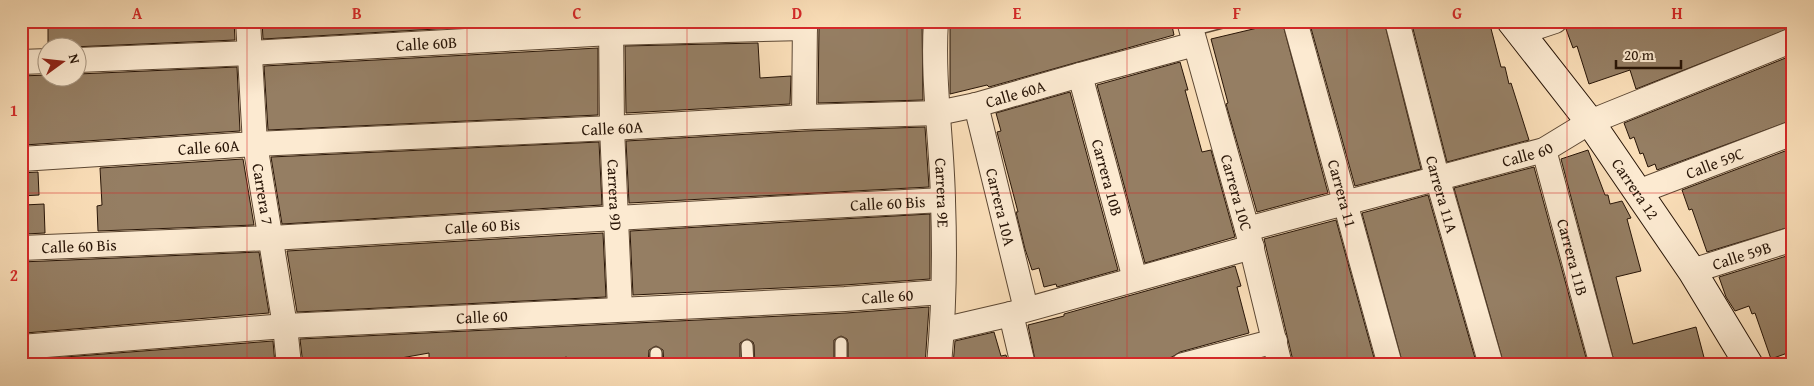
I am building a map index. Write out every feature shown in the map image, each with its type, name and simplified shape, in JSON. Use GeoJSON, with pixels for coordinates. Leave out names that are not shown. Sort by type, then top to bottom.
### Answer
{"type":"FeatureCollection","features":[{"type":"Feature","properties":{"kind":"main road","name":"Carrera 12"},"geometry":{"type":"LineString","coordinates":[[1515,27],[1590,122],[1692,272],[1749,365]]}},
{"type":"Feature","properties":{"kind":"street","name":"Carrera 7"},"geometry":{"type":"LineString","coordinates":[[248,21],[255,144],[285,326],[289,365]]}},
{"type":"Feature","properties":{"kind":"street","name":"Carrera 9E"},"geometry":{"type":"LineString","coordinates":[[936,21],[934,49],[943,200],[943,292],[939,365]]}},
{"type":"Feature","properties":{"kind":"street","name":"Carrera 11"},"geometry":{"type":"LineString","coordinates":[[1295,21],[1390,365]]}},
{"type":"Feature","properties":{"kind":"street","name":"Carrera 11A"},"geometry":{"type":"LineString","coordinates":[[1397,21],[1437,177],[1491,365]]}},
{"type":"Feature","properties":{"kind":"street"},"geometry":{"type":"LineString","coordinates":[[1515,27],[1555,21]]}},
{"type":"Feature","properties":{"kind":"street","name":"Calle 60B"},"geometry":{"type":"LineString","coordinates":[[88,60],[251,53],[611,27],[805,24]]}},
{"type":"Feature","properties":{"kind":"street"},"geometry":{"type":"LineString","coordinates":[[804,117],[805,24]]}},
{"type":"Feature","properties":{"kind":"street","name":"Carrera 9D"},"geometry":{"type":"LineString","coordinates":[[611,27],[612,128],[620,309]]}},
{"type":"Feature","properties":{"kind":"street","name":"Calle 60A"},"geometry":{"type":"LineString","coordinates":[[21,158],[255,144],[612,128],[804,117],[938,113],[1080,74],[1192,32]]}},
{"type":"Feature","properties":{"kind":"street","name":"Carrera 10C"},"geometry":{"type":"LineString","coordinates":[[1192,32],[1250,238],[1280,365]]}},
{"type":"Feature","properties":{"kind":"street","name":"Calle 60"},"geometry":{"type":"LineString","coordinates":[[942,330],[1135,280],[1345,203],[1544,150],[1590,122],[1793,40]]}},
{"type":"Feature","properties":{"kind":"street"},"geometry":{"type":"LineString","coordinates":[[21,62],[38,61]]}},
{"type":"Feature","properties":{"kind":"street","name":"Carrera 10B"},"geometry":{"type":"LineString","coordinates":[[1080,74],[1135,280]]}},
{"type":"Feature","properties":{"kind":"street","name":"Carrera 10A"},"geometry":{"type":"LineString","coordinates":[[976,104],[1018,311],[1023,365]]}},
{"type":"Feature","properties":{"kind":"street","name":"Calle 59C"},"geometry":{"type":"LineString","coordinates":[[1638,192],[1793,133]]}},
{"type":"Feature","properties":{"kind":"street","name":"Carrera 11B"},"geometry":{"type":"LineString","coordinates":[[1544,150],[1602,365]]}},
{"type":"Feature","properties":{"kind":"street","name":"Calle 60 Bis"},"geometry":{"type":"LineString","coordinates":[[21,248],[271,238],[943,200]]}},
{"type":"Feature","properties":{"kind":"street","name":"Calle 59B"},"geometry":{"type":"LineString","coordinates":[[1692,272],[1793,239]]}},
{"type":"Feature","properties":{"kind":"street","name":"Calle 60"},"geometry":{"type":"LineString","coordinates":[[21,347],[285,326],[845,299],[943,292]]}},
{"type":"Feature","properties":{"kind":"street"},"geometry":{"type":"LineString","coordinates":[[1183,365],[1275,341]]}},
{"type":"Feature","properties":{"kind":"lane","name":"Calle 60A"},"geometry":{"type":"LineString","coordinates":[[1192,32],[1226,21]]}},
{"type":"Feature","properties":{"kind":"lane"},"geometry":{"type":"LineString","coordinates":[[841,343],[841,365]]}},
{"type":"Feature","properties":{"kind":"lane"},"geometry":{"type":"LineString","coordinates":[[747,346],[748,365]]}},
{"type":"Feature","properties":{"kind":"building"},"geometry":{"type":"Polygon","coordinates":[[[48,21],[234,21],[235,40],[88,46],[88,38],[48,38],[48,21]]]}},
{"type":"Feature","properties":{"kind":"building"},"geometry":{"type":"Polygon","coordinates":[[[262,21],[575,21],[263,39],[262,21]]]}},
{"type":"Feature","properties":{"kind":"building"},"geometry":{"type":"Polygon","coordinates":[[[864,21],[922,21],[923,100],[818,103],[819,26],[864,24],[864,21]]]}},
{"type":"Feature","properties":{"kind":"building"},"geometry":{"type":"Polygon","coordinates":[[[950,21],[1171,21],[1174,35],[989,87],[987,85],[950,94],[950,21]]]}},
{"type":"Feature","properties":{"kind":"building"},"geometry":{"type":"Polygon","coordinates":[[[1269,21],[1282,21],[1328,193],[1257,212],[1226,104],[1228,103],[1211,39],[1270,25],[1269,21]]]}},
{"type":"Feature","properties":{"kind":"building"},"geometry":{"type":"Polygon","coordinates":[[[1309,21],[1384,21],[1421,169],[1355,186],[1309,21]]]}},
{"type":"Feature","properties":{"kind":"building"},"geometry":{"type":"Polygon","coordinates":[[[1411,21],[1489,21],[1501,67],[1505,67],[1509,84],[1511,83],[1529,140],[1447,162],[1411,21]]]}},
{"type":"Feature","properties":{"kind":"building"},"geometry":{"type":"Polygon","coordinates":[[[1588,21],[1793,21],[1793,27],[1636,89],[1630,70],[1589,84],[1577,46],[1573,48],[1566,29],[1588,21]]]}},
{"type":"Feature","properties":{"kind":"building"},"geometry":{"type":"Polygon","coordinates":[[[758,43],[760,78],[791,76],[790,104],[626,113],[625,46],[758,43]]]}},
{"type":"Feature","properties":{"kind":"building"},"geometry":{"type":"Polygon","coordinates":[[[598,48],[598,115],[268,130],[264,66],[598,48]]]}},
{"type":"Feature","properties":{"kind":"building"},"geometry":{"type":"Polygon","coordinates":[[[1793,55],[1793,120],[1657,170],[1655,164],[1648,167],[1643,153],[1640,154],[1634,137],[1630,139],[1624,123],[1793,55]]]}},
{"type":"Feature","properties":{"kind":"building"},"geometry":{"type":"Polygon","coordinates":[[[1180,62],[1188,90],[1185,90],[1202,152],[1211,150],[1235,237],[1145,263],[1097,85],[1180,62]]]}},
{"type":"Feature","properties":{"kind":"building"},"geometry":{"type":"Polygon","coordinates":[[[237,67],[240,131],[24,145],[21,76],[38,75],[38,88],[88,88],[88,74],[237,67]]]}},
{"type":"Feature","properties":{"kind":"building"},"geometry":{"type":"Polygon","coordinates":[[[1070,92],[1118,270],[1057,287],[1056,284],[1044,287],[1039,268],[1032,270],[1025,249],[1016,212],[1018,212],[997,132],[1001,131],[996,113],[1070,92]]]}},
{"type":"Feature","properties":{"kind":"building"},"geometry":{"type":"Polygon","coordinates":[[[925,127],[929,187],[629,203],[626,141],[805,131],[925,127]]]}},
{"type":"Feature","properties":{"kind":"building"},"geometry":{"type":"Polygon","coordinates":[[[599,142],[602,205],[282,224],[271,157],[599,142]]]}},
{"type":"Feature","properties":{"kind":"building"},"geometry":{"type":"Polygon","coordinates":[[[1793,148],[1793,183],[1787,185],[1790,193],[1787,195],[1793,211],[1793,226],[1707,252],[1692,209],[1689,210],[1682,190],[1793,148]]]}},
{"type":"Feature","properties":{"kind":"building"},"geometry":{"type":"Polygon","coordinates":[[[1588,150],[1605,195],[1608,195],[1610,204],[1622,201],[1631,218],[1627,219],[1641,271],[1616,277],[1633,344],[1696,327],[1706,365],[1615,365],[1561,159],[1588,150]]]}},
{"type":"Feature","properties":{"kind":"building"},"geometry":{"type":"Polygon","coordinates":[[[243,159],[254,225],[98,231],[97,206],[102,205],[100,168],[243,159]]]}},
{"type":"Feature","properties":{"kind":"building"},"geometry":{"type":"Polygon","coordinates":[[[1534,167],[1588,365],[1504,365],[1454,188],[1534,167]]]}},
{"type":"Feature","properties":{"kind":"building"},"geometry":{"type":"Polygon","coordinates":[[[38,172],[39,195],[21,196],[21,173],[38,172]]]}},
{"type":"Feature","properties":{"kind":"building"},"geometry":{"type":"Polygon","coordinates":[[[1428,195],[1477,365],[1403,365],[1362,213],[1428,195]]]}},
{"type":"Feature","properties":{"kind":"building"},"geometry":{"type":"Polygon","coordinates":[[[44,204],[45,233],[25,234],[24,205],[44,204]]]}},
{"type":"Feature","properties":{"kind":"building"},"geometry":{"type":"Polygon","coordinates":[[[930,214],[930,279],[633,295],[630,231],[930,214]]]}},
{"type":"Feature","properties":{"kind":"building"},"geometry":{"type":"Polygon","coordinates":[[[1336,220],[1376,365],[1294,365],[1264,239],[1336,220]]]}},
{"type":"Feature","properties":{"kind":"building"},"geometry":{"type":"Polygon","coordinates":[[[603,233],[606,297],[297,312],[287,251],[603,233]]]}},
{"type":"Feature","properties":{"kind":"building"},"geometry":{"type":"Polygon","coordinates":[[[259,252],[269,313],[25,333],[23,297],[21,297],[21,262],[259,252]]]}},
{"type":"Feature","properties":{"kind":"building"},"geometry":{"type":"Polygon","coordinates":[[[1793,254],[1793,351],[1771,359],[1755,313],[1752,314],[1749,306],[1735,311],[1726,297],[1719,277],[1793,254]]]}},
{"type":"Feature","properties":{"kind":"building"},"geometry":{"type":"Polygon","coordinates":[[[1235,266],[1241,286],[1237,287],[1249,333],[1180,352],[1172,357],[1144,365],[1036,365],[1028,325],[1235,266]]]}},
{"type":"Feature","properties":{"kind":"building"},"geometry":{"type":"Polygon","coordinates":[[[929,307],[925,365],[848,365],[848,343],[847,339],[841,336],[834,340],[834,362],[789,365],[755,365],[754,345],[753,342],[747,339],[740,343],[740,365],[664,365],[663,350],[656,346],[649,350],[648,365],[574,365],[572,360],[566,357],[560,360],[558,365],[434,365],[434,358],[429,358],[429,353],[353,365],[303,365],[300,339],[846,313],[929,307]]]}},
{"type":"Feature","properties":{"kind":"building"},"geometry":{"type":"Polygon","coordinates":[[[994,332],[1001,356],[1006,355],[1009,365],[953,365],[955,341],[994,332]]]}},
{"type":"Feature","properties":{"kind":"building"},"geometry":{"type":"Polygon","coordinates":[[[273,341],[275,365],[26,365],[26,360],[273,341]]]}}]}
